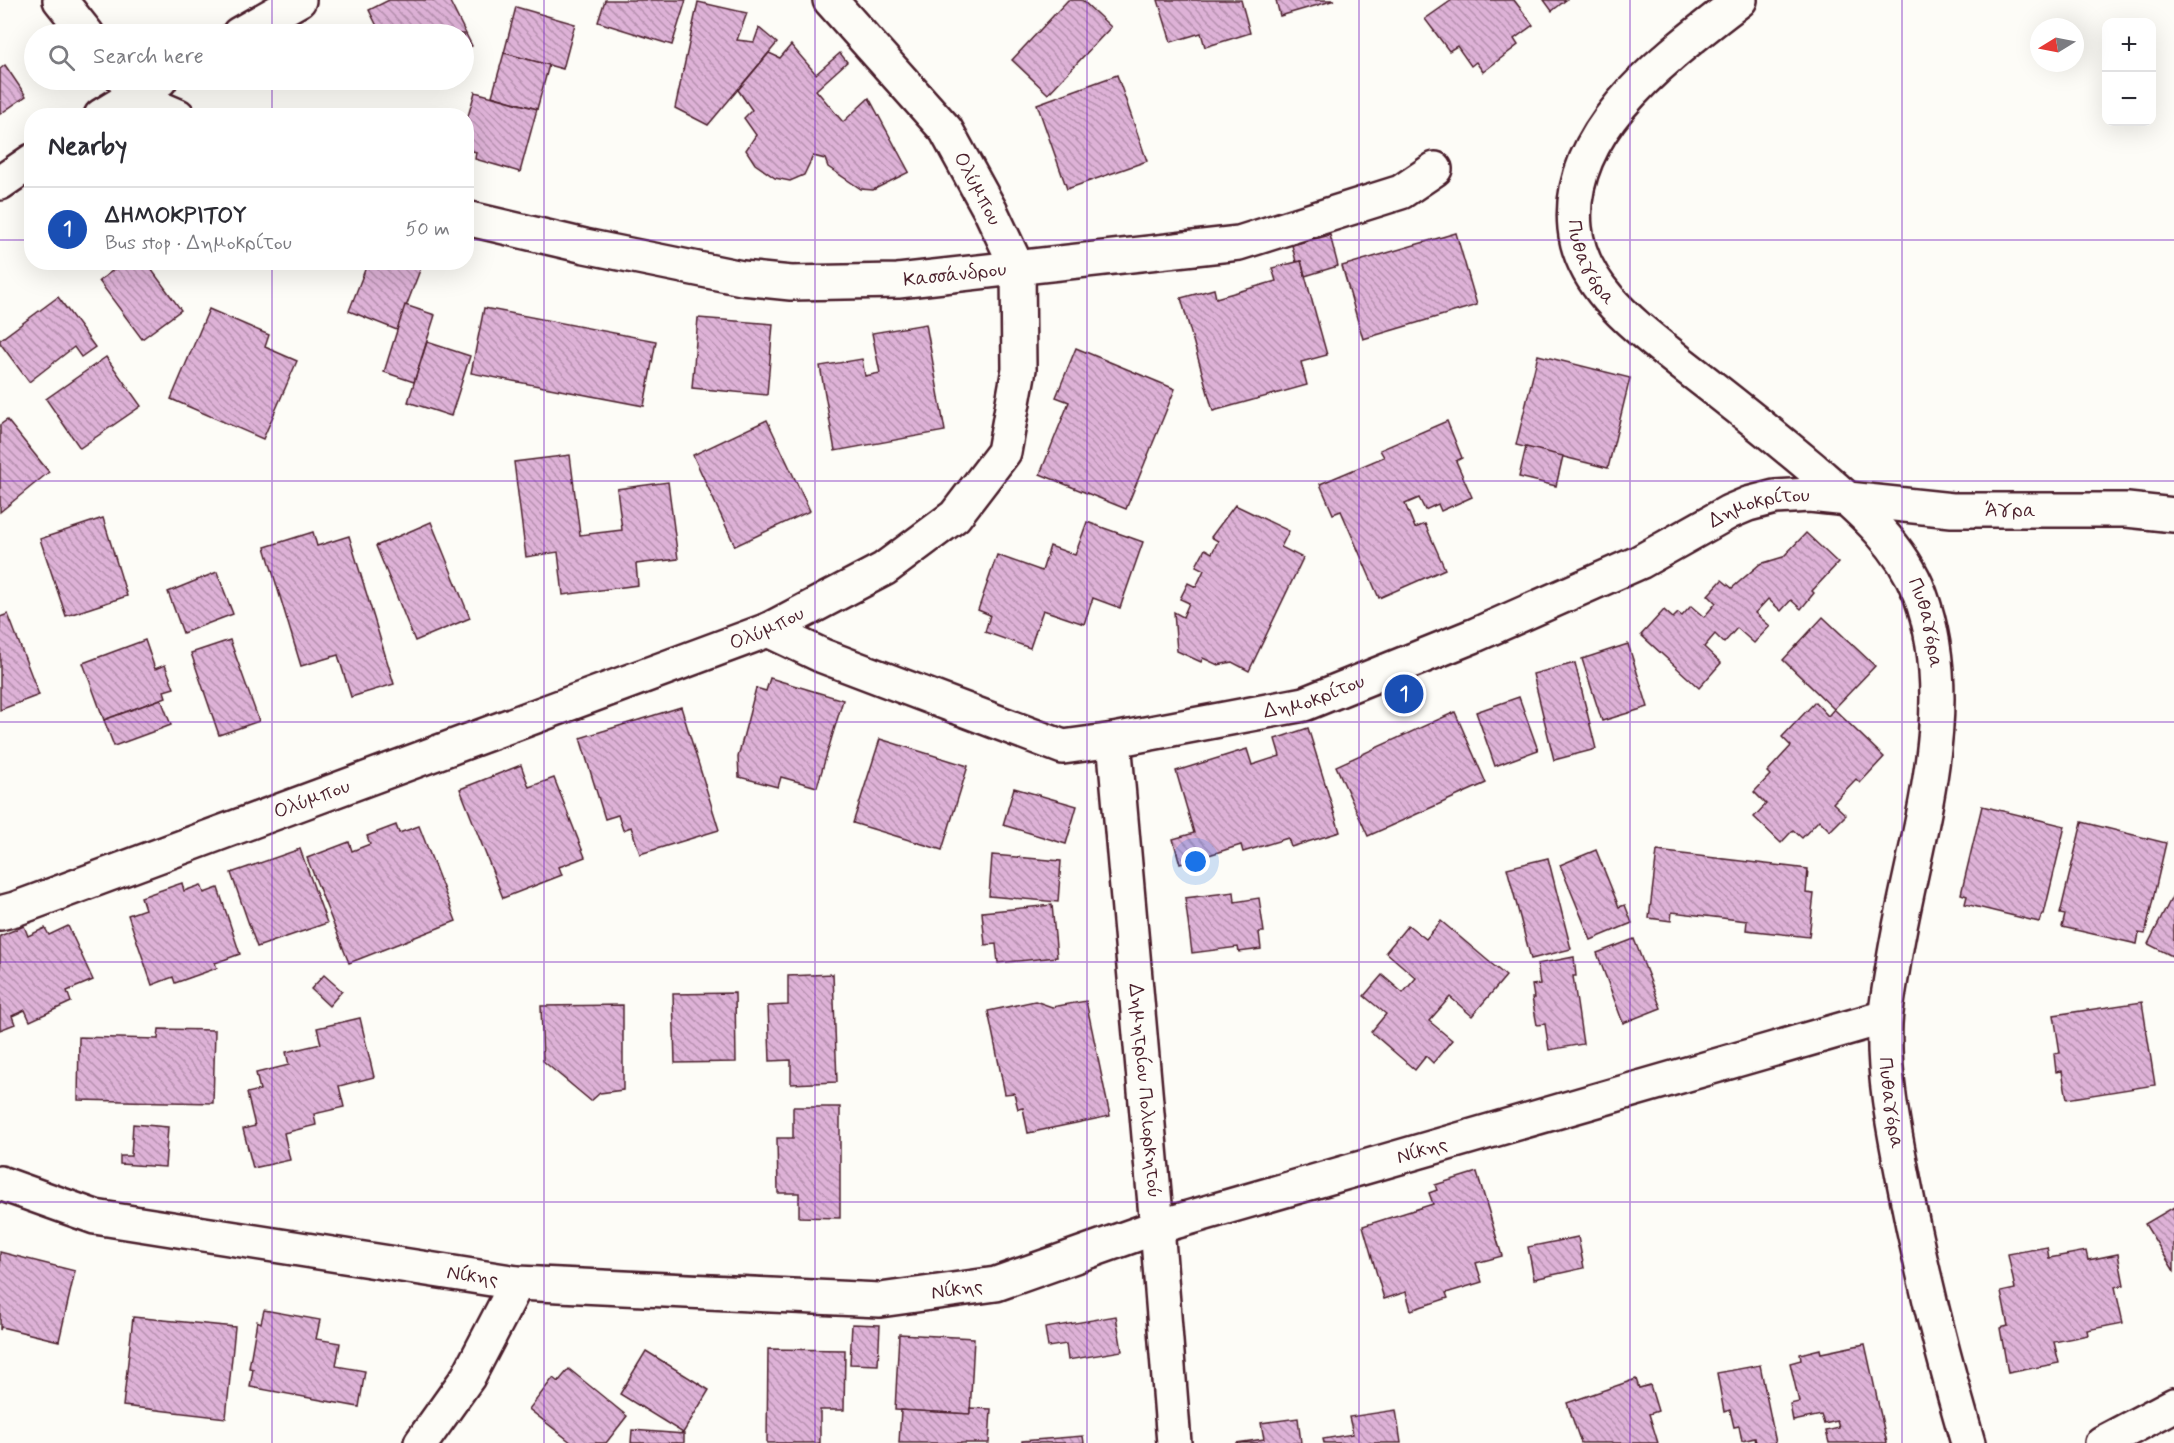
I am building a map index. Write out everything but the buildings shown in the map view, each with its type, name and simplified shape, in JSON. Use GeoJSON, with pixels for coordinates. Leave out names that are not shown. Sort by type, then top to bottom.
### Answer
{"type":"FeatureCollection","features":[{"type":"Feature","properties":{"kind":"street"},"geometry":{"type":"LineString","coordinates":[[60,0],[79,24]]}},
{"type":"Feature","properties":{"kind":"street"},"geometry":{"type":"LineString","coordinates":[[257,24],[299,0]]}},
{"type":"Feature","properties":{"kind":"street","name":"Ολύμπου"},"geometry":{"type":"LineString","coordinates":[[0,913],[768,630],[884,569],[955,516],[1005,452],[1019,369],[1018,269],[991,212],[946,130],[830,0]]}},
{"type":"Feature","properties":{"kind":"street","name":"Πυθαγόρα"},"geometry":{"type":"LineString","coordinates":[[1740,0],[1657,68],[1633,91],[1614,114],[1598,138],[1578,186],[1575,201],[1575,233],[1586,265],[1594,281],[1607,297],[1650,337],[1846,498],[1893,546],[1910,571],[1929,624],[1935,650],[1937,674],[1935,733],[1931,768],[1898,928],[1885,1017],[1885,1057],[1896,1142],[1938,1339],[1968,1443]]}},
{"type":"Feature","properties":{"kind":"street"},"geometry":{"type":"LineString","coordinates":[[111,108],[133,90]]}},
{"type":"Feature","properties":{"kind":"street"},"geometry":{"type":"LineString","coordinates":[[144,90],[159,108]]}},
{"type":"Feature","properties":{"kind":"street"},"geometry":{"type":"LineString","coordinates":[[0,183],[24,166]]}},
{"type":"Feature","properties":{"kind":"street","name":"Κασσάνδρου"},"geometry":{"type":"LineString","coordinates":[[474,220],[585,246],[742,278],[791,284],[898,281],[1239,243],[1401,192],[1436,169]]}},
{"type":"Feature","properties":{"kind":"street","name":"Δημοκρίτου"},"geometry":{"type":"LineString","coordinates":[[768,630],[823,656],[1063,747],[1114,740],[1304,704],[1473,636],[1640,562],[1748,504],[1791,495],[1846,498]]}},
{"type":"Feature","properties":{"kind":"street","name":"Άγρα"},"geometry":{"type":"LineString","coordinates":[[1846,498],[1952,510],[2127,510],[2174,515]]}},
{"type":"Feature","properties":{"kind":"street","name":"Δημητρίου Πολιορκητού"},"geometry":{"type":"LineString","coordinates":[[1114,740],[1174,1443]]}},
{"type":"Feature","properties":{"kind":"street","name":"Νίκης"},"geometry":{"type":"LineString","coordinates":[[0,1183],[95,1217],[518,1283],[880,1300],[996,1284],[1157,1227],[1885,1017]]}},
{"type":"Feature","properties":{"kind":"street"},"geometry":{"type":"LineString","coordinates":[[421,1443],[468,1377],[518,1283]]}},
{"type":"Feature","properties":{"kind":"street"},"geometry":{"type":"LineString","coordinates":[[2102,1443],[2174,1405]]}},
{"type":"Feature","properties":{"kind":"place","name":"ΔΗΜΟΚΡΙΤΟΥ"},"geometry":{"type":"Point","coordinates":[1404,694]}}]}
